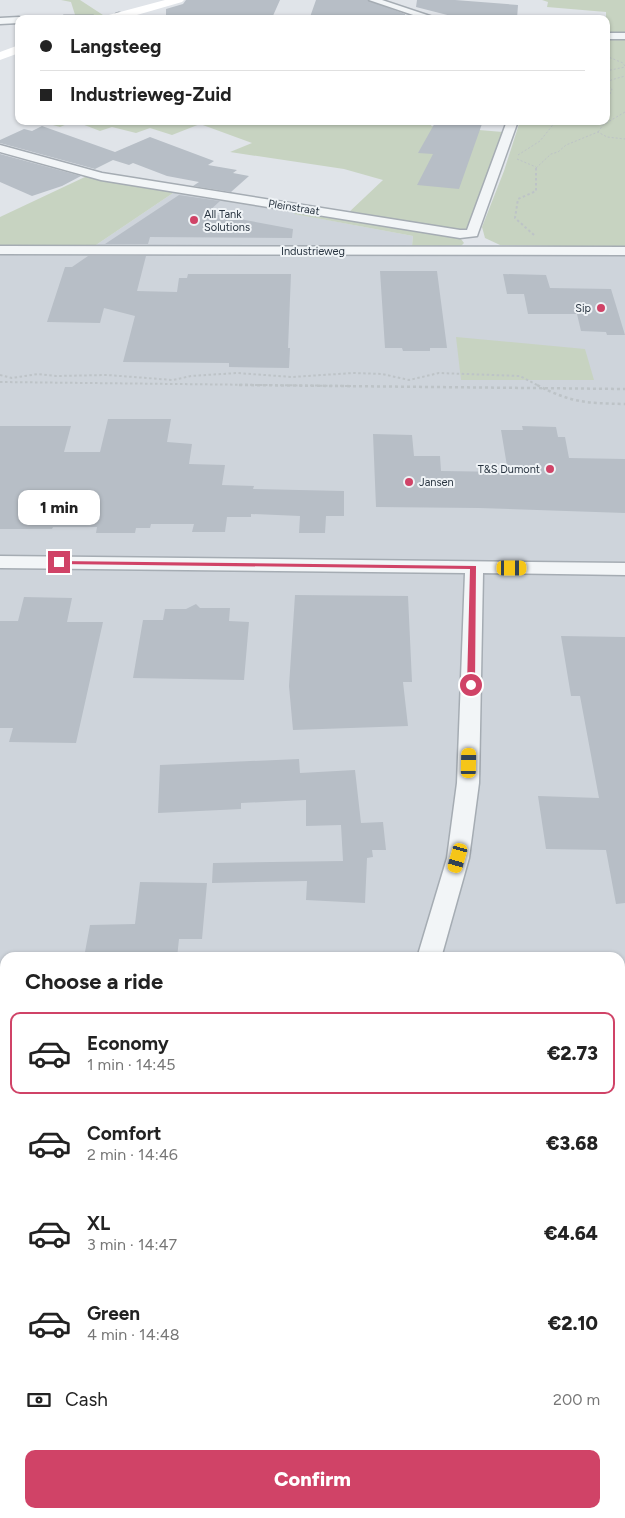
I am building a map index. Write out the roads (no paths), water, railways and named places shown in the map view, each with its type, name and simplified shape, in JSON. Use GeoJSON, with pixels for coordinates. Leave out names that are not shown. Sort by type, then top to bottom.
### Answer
{"type":"FeatureCollection","features":[{"type":"Feature","properties":{"kind":"street"},"geometry":{"type":"LineString","coordinates":[[122,15],[178,0]]}},
{"type":"Feature","properties":{"kind":"street"},"geometry":{"type":"LineString","coordinates":[[373,0],[422,15]]}},
{"type":"Feature","properties":{"kind":"street"},"geometry":{"type":"LineString","coordinates":[[0,21],[15,20]]}},
{"type":"Feature","properties":{"kind":"street"},"geometry":{"type":"LineString","coordinates":[[610,36],[625,36]]}},
{"type":"Feature","properties":{"kind":"street"},"geometry":{"type":"LineString","coordinates":[[0,56],[15,50]]}},
{"type":"Feature","properties":{"kind":"street","name":"Pleinstraat"},"geometry":{"type":"LineString","coordinates":[[0,148],[101,176],[460,234],[472,233],[512,125]]}},
{"type":"Feature","properties":{"kind":"street","name":"Industrieweg"},"geometry":{"type":"LineString","coordinates":[[0,250],[625,251]]}},
{"type":"Feature","properties":{"kind":"street"},"geometry":{"type":"LineString","coordinates":[[0,562],[625,569]]}},
{"type":"Feature","properties":{"kind":"street"},"geometry":{"type":"LineString","coordinates":[[431,952],[458,858],[468,783],[474,567]]}},
{"type":"Feature","properties":{"kind":"place","name":"All Tank Solutions"},"geometry":{"type":"Point","coordinates":[194,220]}},
{"type":"Feature","properties":{"kind":"place","name":"Sip"},"geometry":{"type":"Point","coordinates":[601,308]}},
{"type":"Feature","properties":{"kind":"place","name":"T&S Dumont"},"geometry":{"type":"Point","coordinates":[550,469]}},
{"type":"Feature","properties":{"kind":"place","name":"Jansen"},"geometry":{"type":"Point","coordinates":[409,482]}}]}
